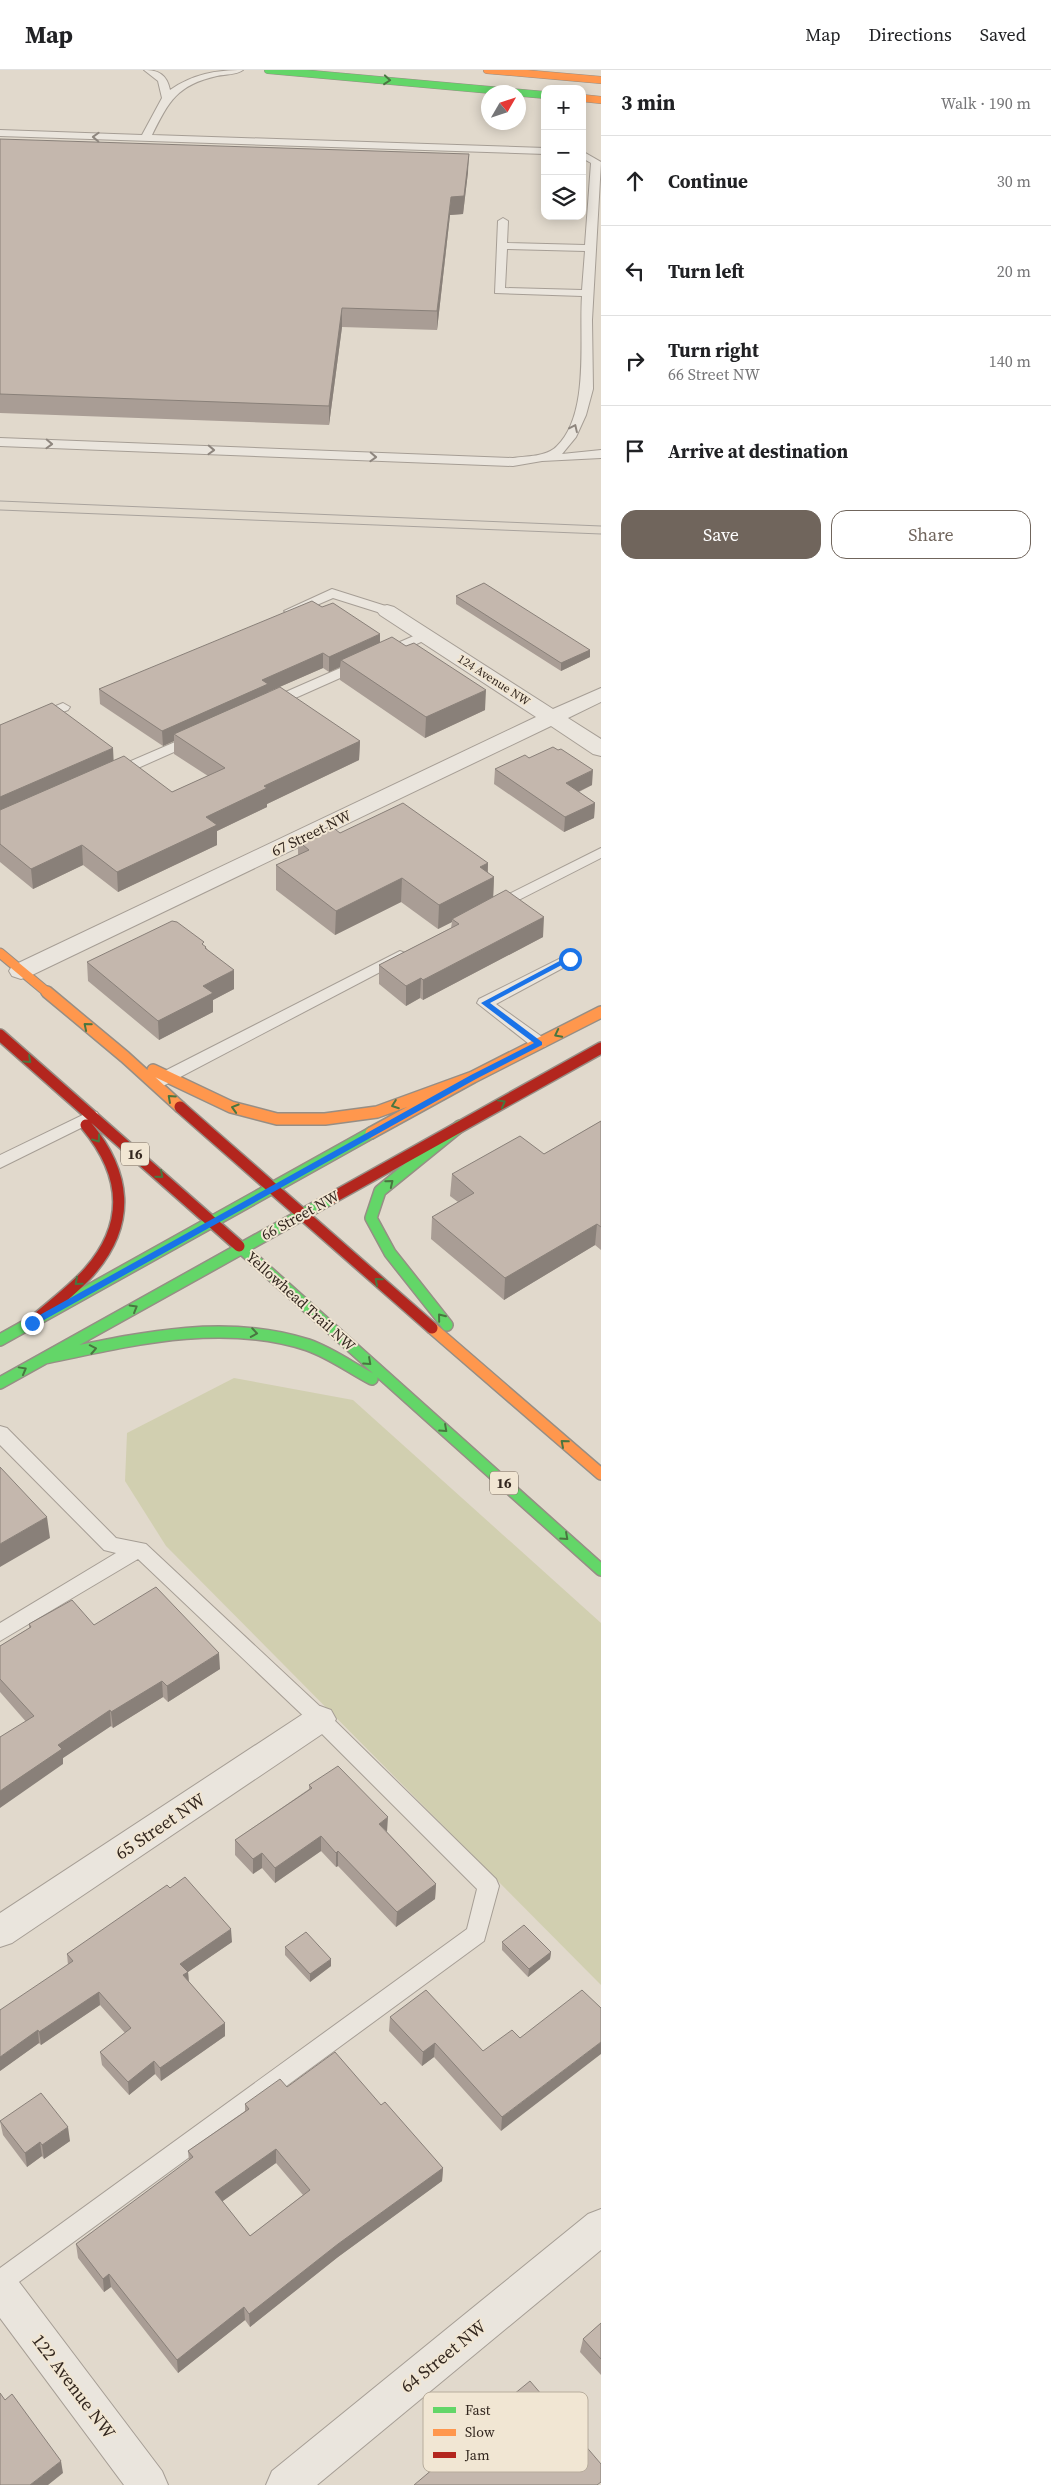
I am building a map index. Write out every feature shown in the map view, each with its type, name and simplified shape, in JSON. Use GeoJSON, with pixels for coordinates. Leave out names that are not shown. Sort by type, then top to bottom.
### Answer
{"type":"FeatureCollection","features":[{"type":"Feature","properties":{"kind":"main road"},"geometry":{"type":"LineString","coordinates":[[268,70],[541,95]]}},
{"type":"Feature","properties":{"kind":"main road"},"geometry":{"type":"LineString","coordinates":[[486,70],[601,80]]}},
{"type":"Feature","properties":{"kind":"main road"},"geometry":{"type":"LineString","coordinates":[[586,98],[601,100]]}},
{"type":"Feature","properties":{"kind":"main road"},"geometry":{"type":"LineString","coordinates":[[0,953],[125,1057],[160,1080],[272,1189],[601,1474]]}},
{"type":"Feature","properties":{"kind":"main road"},"geometry":{"type":"LineString","coordinates":[[0,1340],[473,1077],[601,1012]]}},
{"type":"Feature","properties":{"kind":"main road"},"geometry":{"type":"LineString","coordinates":[[0,1035],[57,1086],[87,1118],[113,1164],[119,1190],[116,1230],[108,1248],[92,1270],[32,1323]]}},
{"type":"Feature","properties":{"kind":"main road","name":"66 Street NW"},"geometry":{"type":"LineString","coordinates":[[0,1383],[601,1048]]}},
{"type":"Feature","properties":{"kind":"main road"},"geometry":{"type":"LineString","coordinates":[[160,1080],[231,1107],[277,1118],[317,1119],[377,1112],[473,1077]]}},
{"type":"Feature","properties":{"kind":"main road","name":"Yellowhead Trail NW"},"geometry":{"type":"LineString","coordinates":[[87,1118],[214,1222],[601,1570]]}},
{"type":"Feature","properties":{"kind":"main road"},"geometry":{"type":"LineString","coordinates":[[460,1126],[380,1191],[371,1218],[390,1253],[494,1382]]}},
{"type":"Feature","properties":{"kind":"main road"},"geometry":{"type":"LineString","coordinates":[[46,1358],[184,1332],[243,1331],[278,1337],[309,1346],[407,1397]]}},
{"type":"Feature","properties":{"kind":"street","name":"124 Avenue NW"},"geometry":{"type":"LineString","coordinates":[[387,611],[601,748]]}},
{"type":"Feature","properties":{"kind":"street","name":"67 Street NW"},"geometry":{"type":"LineString","coordinates":[[21,971],[601,694]]}},
{"type":"Feature","properties":{"kind":"street","name":"65 Street NW"},"geometry":{"type":"LineString","coordinates":[[0,1932],[320,1720]]}},
{"type":"Feature","properties":{"kind":"street","name":"64 Street NW"},"geometry":{"type":"LineString","coordinates":[[286,2485],[601,2227]]}},
{"type":"Feature","properties":{"kind":"street","name":"122 Avenue NW"},"geometry":{"type":"LineString","coordinates":[[0,2287],[148,2485]]}},
{"type":"Feature","properties":{"kind":"lane"},"geometry":{"type":"LineString","coordinates":[[149,70],[163,80],[167,99]]}},
{"type":"Feature","properties":{"kind":"lane"},"geometry":{"type":"LineString","coordinates":[[145,139],[167,99],[202,77],[238,70]]}},
{"type":"Feature","properties":{"kind":"lane"},"geometry":{"type":"LineString","coordinates":[[0,132],[145,139],[541,151]]}},
{"type":"Feature","properties":{"kind":"lane"},"geometry":{"type":"LineString","coordinates":[[529,460],[546,457],[561,450],[570,437],[580,415],[587,389],[587,293],[594,254],[596,162],[586,156]]}},
{"type":"Feature","properties":{"kind":"lane"},"geometry":{"type":"LineString","coordinates":[[503,221],[500,291],[587,293]]}},
{"type":"Feature","properties":{"kind":"lane"},"geometry":{"type":"LineString","coordinates":[[502,246],[594,254]]}},
{"type":"Feature","properties":{"kind":"lane"},"geometry":{"type":"LineString","coordinates":[[0,442],[489,461],[601,454]]}},
{"type":"Feature","properties":{"kind":"lane"},"geometry":{"type":"LineString","coordinates":[[282,614],[332,594],[387,611]]}},
{"type":"Feature","properties":{"kind":"lane"},"geometry":{"type":"LineString","coordinates":[[253,712],[425,635]]}},
{"type":"Feature","properties":{"kind":"lane"},"geometry":{"type":"LineString","coordinates":[[0,734],[63,707]]}},
{"type":"Feature","properties":{"kind":"lane"},"geometry":{"type":"LineString","coordinates":[[99,780],[208,732]]}},
{"type":"Feature","properties":{"kind":"lane"},"geometry":{"type":"LineString","coordinates":[[477,916],[601,852]]}},
{"type":"Feature","properties":{"kind":"lane"},"geometry":{"type":"LineString","coordinates":[[160,1080],[415,948]]}},
{"type":"Feature","properties":{"kind":"lane"},"geometry":{"type":"LineString","coordinates":[[540,1043],[485,1003],[570,959]]}},
{"type":"Feature","properties":{"kind":"lane"},"geometry":{"type":"LineString","coordinates":[[0,1162],[87,1118]]}},
{"type":"Feature","properties":{"kind":"lane"},"geometry":{"type":"LineString","coordinates":[[0,1433],[111,1545],[139,1549],[320,1720],[488,1886],[476,1934],[0,2282]]}},
{"type":"Feature","properties":{"kind":"lane"},"geometry":{"type":"LineString","coordinates":[[0,1633],[139,1549]]}},
{"type":"Feature","properties":{"kind":"shaded area"},"geometry":{"type":"Polygon","coordinates":[[[234,1378],[353,1400],[601,1623],[601,1985],[166,1546],[125,1481],[127,1433],[234,1378]]]}},
{"type":"Feature","properties":{"kind":"building"},"geometry":{"type":"Polygon","coordinates":[[[0,139],[469,154],[464,196],[451,197],[437,311],[342,308],[329,406],[0,394],[0,139]]]}},
{"type":"Feature","properties":{"kind":"building"},"geometry":{"type":"Polygon","coordinates":[[[484,583],[590,650],[561,663],[456,596],[484,583]]]}},
{"type":"Feature","properties":{"kind":"building"},"geometry":{"type":"Polygon","coordinates":[[[312,601],[322,607],[333,603],[380,634],[329,657],[323,653],[262,680],[268,684],[162,731],[99,689],[312,601]]]}},
{"type":"Feature","properties":{"kind":"building"},"geometry":{"type":"Polygon","coordinates":[[[392,637],[406,646],[414,643],[486,690],[426,717],[341,660],[392,637]]]}},
{"type":"Feature","properties":{"kind":"building"},"geometry":{"type":"Polygon","coordinates":[[[280,687],[360,741],[264,786],[267,788],[206,817],[217,825],[117,872],[82,845],[31,869],[0,844],[0,810],[124,756],[172,792],[225,768],[174,734],[280,687]]]}},
{"type":"Feature","properties":{"kind":"building"},"geometry":{"type":"Polygon","coordinates":[[[52,703],[113,748],[0,797],[0,725],[52,703]]]}},
{"type":"Feature","properties":{"kind":"building"},"geometry":{"type":"Polygon","coordinates":[[[553,747],[558,750],[561,749],[593,770],[566,783],[595,803],[565,817],[495,769],[525,755],[529,758],[553,747]]]}},
{"type":"Feature","properties":{"kind":"building"},"geometry":{"type":"Polygon","coordinates":[[[403,803],[488,863],[480,867],[494,877],[439,905],[402,878],[336,911],[276,865],[309,850],[298,841],[331,826],[340,833],[403,803]]]}},
{"type":"Feature","properties":{"kind":"building"},"geometry":{"type":"Polygon","coordinates":[[[506,890],[544,917],[423,980],[421,978],[406,986],[379,965],[459,924],[452,919],[506,890]]]}},
{"type":"Feature","properties":{"kind":"building"},"geometry":{"type":"Polygon","coordinates":[[[172,921],[177,922],[204,942],[202,944],[205,948],[234,970],[203,986],[213,993],[158,1021],[87,962],[172,921]]]}},
{"type":"Feature","properties":{"kind":"building"},"geometry":{"type":"Polygon","coordinates":[[[601,1121],[601,1227],[597,1224],[505,1278],[432,1217],[474,1193],[452,1174],[520,1136],[544,1154],[601,1121]]]}},
{"type":"Feature","properties":{"kind":"building"},"geometry":{"type":"Polygon","coordinates":[[[0,1467],[47,1517],[0,1544],[0,1467]]]}},
{"type":"Feature","properties":{"kind":"building"},"geometry":{"type":"Polygon","coordinates":[[[156,1587],[219,1653],[167,1686],[162,1681],[111,1712],[110,1710],[58,1745],[62,1749],[0,1791],[0,1737],[34,1716],[0,1679],[0,1646],[31,1627],[29,1624],[72,1600],[94,1625],[156,1587]]]}},
{"type":"Feature","properties":{"kind":"building"},"geometry":{"type":"Polygon","coordinates":[[[338,1766],[388,1817],[379,1824],[436,1884],[397,1912],[321,1836],[275,1868],[262,1853],[253,1859],[235,1840],[312,1788],[309,1785],[338,1766]]]}},
{"type":"Feature","properties":{"kind":"building"},"geometry":{"type":"Polygon","coordinates":[[[185,1877],[231,1929],[180,1964],[188,1972],[183,1975],[225,2023],[160,2068],[154,2061],[128,2082],[100,2052],[131,2028],[99,1992],[39,2032],[38,2030],[0,2057],[0,2010],[73,1961],[67,1954],[167,1885],[170,1888],[185,1877]]]}},
{"type":"Feature","properties":{"kind":"building"},"geometry":{"type":"Polygon","coordinates":[[[524,1925],[551,1952],[529,1969],[502,1942],[524,1925]]]}},
{"type":"Feature","properties":{"kind":"building"},"geometry":{"type":"Polygon","coordinates":[[[306,1932],[331,1959],[310,1974],[285,1947],[306,1932]]]}},
{"type":"Feature","properties":{"kind":"building"},"geometry":{"type":"Polygon","coordinates":[[[426,1990],[483,2051],[512,2030],[520,2038],[582,1990],[601,2008],[601,2042],[502,2117],[435,2043],[423,2052],[390,2017],[426,1990]]]}},
{"type":"Feature","properties":{"kind":"building"},"geometry":{"type":"Polygon","coordinates":[[[335,2052],[381,2105],[385,2102],[443,2168],[338,2244],[249,2314],[244,2307],[177,2360],[109,2274],[103,2279],[76,2244],[193,2157],[188,2151],[249,2109],[245,2104],[280,2079],[287,2087],[335,2052]],[[276,2149],[215,2192],[250,2236],[310,2190],[276,2149]]]}},
{"type":"Feature","properties":{"kind":"building"},"geometry":{"type":"Polygon","coordinates":[[[41,2093],[68,2127],[42,2145],[40,2142],[25,2153],[0,2121],[41,2093]]]}},
{"type":"Feature","properties":{"kind":"building"},"geometry":{"type":"Polygon","coordinates":[[[601,2323],[601,2359],[583,2339],[601,2323]]]}},
{"type":"Feature","properties":{"kind":"building"},"geometry":{"type":"Polygon","coordinates":[[[530,2381],[539,2392],[517,2392],[530,2381]]]}},
{"type":"Feature","properties":{"kind":"building"},"geometry":{"type":"Polygon","coordinates":[[[0,2393],[5,2400],[12,2394],[61,2461],[30,2485],[0,2485],[0,2393]]]}},
{"type":"Feature","properties":{"kind":"building"},"geometry":{"type":"Polygon","coordinates":[[[588,2449],[601,2464],[601,2482],[597,2485],[414,2485],[429,2472],[588,2472],[588,2449]]]}},
{"type":"Feature","properties":{"kind":"tram line"},"geometry":{"type":"LineString","coordinates":[[0,501],[601,526]]}},
{"type":"Feature","properties":{"kind":"tram line"},"geometry":{"type":"LineString","coordinates":[[0,510],[601,534]]}},
{"type":"Feature","properties":{"kind":"traffic: fast"},"geometry":{"type":"LineString","coordinates":[[268,70],[541,95]]}},
{"type":"Feature","properties":{"kind":"traffic: fast"},"geometry":{"type":"LineString","coordinates":[[447,1325],[390,1253],[371,1218],[380,1191],[460,1126]]}},
{"type":"Feature","properties":{"kind":"traffic: fast"},"geometry":{"type":"LineString","coordinates":[[0,1340],[371,1133]]}},
{"type":"Feature","properties":{"kind":"traffic: fast"},"geometry":{"type":"LineString","coordinates":[[0,1383],[332,1198]]}},
{"type":"Feature","properties":{"kind":"traffic: fast"},"geometry":{"type":"LineString","coordinates":[[239,1246],[601,1570]]}},
{"type":"Feature","properties":{"kind":"traffic: fast"},"geometry":{"type":"LineString","coordinates":[[45,1358],[143,1338],[176,1334],[243,1332],[276,1336],[308,1345],[333,1356],[372,1379]]}},
{"type":"Feature","properties":{"kind":"traffic: slow"},"geometry":{"type":"LineString","coordinates":[[487,70],[601,80]]}},
{"type":"Feature","properties":{"kind":"traffic: slow"},"geometry":{"type":"LineString","coordinates":[[586,98],[601,100]]}},
{"type":"Feature","properties":{"kind":"traffic: slow"},"geometry":{"type":"LineString","coordinates":[[0,953],[125,1057],[180,1107]]}},
{"type":"Feature","properties":{"kind":"traffic: slow"},"geometry":{"type":"LineString","coordinates":[[371,1133],[473,1077],[601,1012]]}},
{"type":"Feature","properties":{"kind":"traffic: slow"},"geometry":{"type":"LineString","coordinates":[[153,1070],[231,1107],[277,1119],[325,1119],[377,1112],[473,1077]]}},
{"type":"Feature","properties":{"kind":"traffic: slow"},"geometry":{"type":"LineString","coordinates":[[432,1328],[601,1474]]}},
{"type":"Feature","properties":{"kind":"traffic: jam"},"geometry":{"type":"LineString","coordinates":[[0,1035],[239,1246]]}},
{"type":"Feature","properties":{"kind":"traffic: jam"},"geometry":{"type":"LineString","coordinates":[[332,1198],[601,1048]]}},
{"type":"Feature","properties":{"kind":"traffic: jam"},"geometry":{"type":"LineString","coordinates":[[180,1107],[432,1328]]}},
{"type":"Feature","properties":{"kind":"traffic: jam"},"geometry":{"type":"LineString","coordinates":[[32,1323],[69,1292],[89,1272],[105,1249],[116,1222],[119,1194],[113,1166],[108,1155],[86,1125]]}},
{"type":"Feature","properties":{"kind":"route"},"geometry":{"type":"LineString","coordinates":[[32,1323],[473,1077],[540,1043],[485,1003],[570,959]]}}]}
